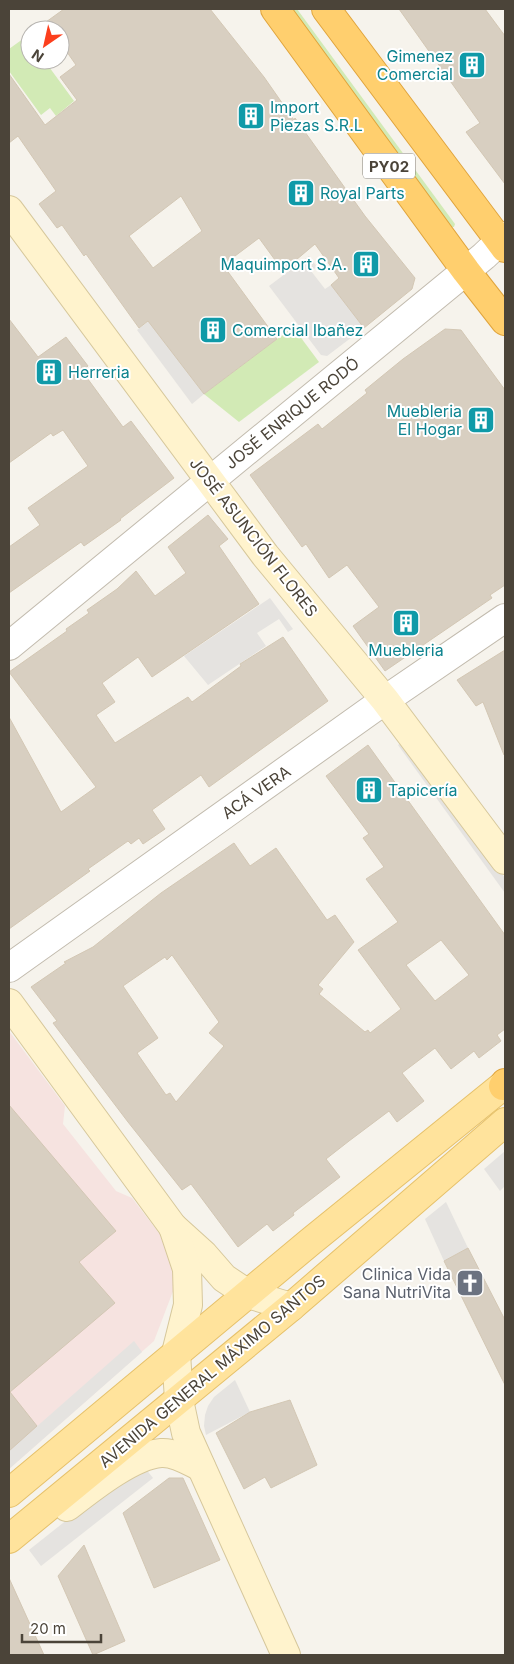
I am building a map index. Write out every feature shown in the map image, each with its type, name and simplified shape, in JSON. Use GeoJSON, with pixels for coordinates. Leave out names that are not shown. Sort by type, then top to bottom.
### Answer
{"type":"FeatureCollection","features":[{"type":"Feature","properties":{"kind":"highway","name":"PY02"},"geometry":{"type":"LineString","coordinates":[[275,9],[492,250]]}},
{"type":"Feature","properties":{"kind":"highway","name":"PY02"},"geometry":{"type":"LineString","coordinates":[[326,9],[492,250],[505,321]]}},
{"type":"Feature","properties":{"kind":"main road"},"geometry":{"type":"LineString","coordinates":[[9,1493],[176,1353],[504,1084]]}},
{"type":"Feature","properties":{"kind":"main road","name":"AVENIDA GENERAL MÁXIMO SANTOS"},"geometry":{"type":"LineString","coordinates":[[18,1531],[291,1307],[505,1122]]}},
{"type":"Feature","properties":{"kind":"street","name":"JOSÉ ASUNCIÓN FLORES"},"geometry":{"type":"LineString","coordinates":[[9,210],[271,562],[385,700],[505,860]]}},
{"type":"Feature","properties":{"kind":"street","name":"JOSÉ ENRIQUE RODÓ"},"geometry":{"type":"LineString","coordinates":[[9,646],[492,250]]}},
{"type":"Feature","properties":{"kind":"street","name":"ACÁ VERA"},"geometry":{"type":"LineString","coordinates":[[9,968],[385,700],[505,618]]}},
{"type":"Feature","properties":{"kind":"street"},"geometry":{"type":"LineString","coordinates":[[9,1003],[173,1227],[204,1255],[224,1278],[248,1294],[291,1307]]}},
{"type":"Feature","properties":{"kind":"street"},"geometry":{"type":"LineString","coordinates":[[173,1227],[188,1269],[188,1305],[176,1353],[179,1400],[186,1433],[286,1655]]}},
{"type":"Feature","properties":{"kind":"street"},"geometry":{"type":"LineString","coordinates":[[18,1531],[60,1512],[107,1477],[137,1460],[162,1453],[180,1456],[202,1467]]}},
{"type":"Feature","properties":{"kind":"shaded area"},"geometry":{"type":"Polygon","coordinates":[[[309,256],[317,267],[311,271],[325,289],[331,285],[364,328],[327,356],[321,355],[269,286],[309,256]]]}},
{"type":"Feature","properties":{"kind":"shaded area"},"geometry":{"type":"Polygon","coordinates":[[[149,321],[204,394],[192,404],[137,330],[149,321]]]}},
{"type":"Feature","properties":{"kind":"shaded area"},"geometry":{"type":"Polygon","coordinates":[[[270,598],[293,629],[288,632],[279,619],[257,633],[266,646],[208,685],[184,656],[270,598]]]}},
{"type":"Feature","properties":{"kind":"shaded area"},"geometry":{"type":"Polygon","coordinates":[[[406,740],[505,878],[505,893],[398,745],[406,740]]]}},
{"type":"Feature","properties":{"kind":"shaded area"},"geometry":{"type":"Polygon","coordinates":[[[9,1031],[65,1106],[63,1124],[116,1191],[132,1198],[169,1246],[175,1266],[175,1286],[154,1341],[9,1469],[9,1031]]]}},
{"type":"Feature","properties":{"kind":"shaded area"},"geometry":{"type":"Polygon","coordinates":[[[505,1151],[505,1186],[500,1191],[484,1169],[505,1151]]]}},
{"type":"Feature","properties":{"kind":"shaded area"},"geometry":{"type":"Polygon","coordinates":[[[446,1202],[468,1248],[444,1261],[425,1219],[446,1202]]]}},
{"type":"Feature","properties":{"kind":"shaded area"},"geometry":{"type":"Polygon","coordinates":[[[134,1341],[142,1352],[9,1469],[9,1451],[134,1341]]]}},
{"type":"Feature","properties":{"kind":"shaded area"},"geometry":{"type":"Polygon","coordinates":[[[235,1380],[250,1412],[206,1435],[204,1426],[208,1406],[214,1397],[235,1380]]]}},
{"type":"Feature","properties":{"kind":"shaded area"},"geometry":{"type":"Polygon","coordinates":[[[145,1468],[153,1478],[41,1566],[29,1550],[124,1479],[145,1468]]]}},
{"type":"Feature","properties":{"kind":"green space"},"geometry":{"type":"Polygon","coordinates":[[[289,9],[297,9],[455,224],[454,227],[450,227],[289,9]]]}},
{"type":"Feature","properties":{"kind":"green space"},"geometry":{"type":"Polygon","coordinates":[[[20,41],[20,70],[51,70],[74,101],[56,116],[50,108],[41,115],[9,71],[9,49],[20,41]]]}},
{"type":"Feature","properties":{"kind":"green space"},"geometry":{"type":"Polygon","coordinates":[[[293,327],[319,362],[239,422],[204,394],[293,327]]]}},
{"type":"Feature","properties":{"kind":"building"},"geometry":{"type":"Polygon","coordinates":[[[64,9],[210,9],[264,77],[294,120],[295,118],[365,216],[415,278],[412,289],[364,328],[331,285],[339,278],[315,244],[283,271],[259,238],[223,265],[277,339],[204,394],[148,321],[139,328],[86,254],[84,256],[62,225],[57,228],[39,204],[56,191],[18,136],[9,143],[9,74],[45,125],[77,100],[60,77],[76,65],[70,56],[70,20],[49,20],[64,9]],[[181,196],[129,236],[153,268],[202,231],[181,196]]]}},
{"type":"Feature","properties":{"kind":"building"},"geometry":{"type":"Polygon","coordinates":[[[399,9],[485,9],[505,36],[505,184],[466,132],[480,123],[399,9]]]}},
{"type":"Feature","properties":{"kind":"building"},"geometry":{"type":"Polygon","coordinates":[[[9,319],[38,357],[66,337],[88,366],[82,371],[123,427],[131,421],[174,478],[121,520],[84,546],[81,542],[9,593],[9,547],[40,525],[28,508],[88,466],[63,430],[53,436],[51,433],[9,463],[9,319]]]}},
{"type":"Feature","properties":{"kind":"building"},"geometry":{"type":"Polygon","coordinates":[[[445,329],[461,330],[505,390],[505,585],[490,595],[492,598],[385,671],[353,626],[379,607],[347,565],[329,578],[306,544],[302,547],[250,475],[318,424],[322,429],[367,393],[365,390],[403,359],[445,329]]]}},
{"type":"Feature","properties":{"kind":"building"},"geometry":{"type":"Polygon","coordinates":[[[208,515],[228,539],[219,546],[259,604],[152,677],[138,657],[102,683],[115,702],[96,715],[115,743],[188,697],[192,702],[241,666],[240,664],[283,637],[328,701],[209,787],[201,775],[152,810],[165,829],[143,844],[139,838],[131,844],[128,841],[88,869],[90,871],[9,929],[9,717],[61,812],[96,787],[9,672],[67,631],[66,629],[89,613],[87,610],[117,589],[136,571],[155,596],[186,573],[168,547],[208,515]]]}},
{"type":"Feature","properties":{"kind":"building"},"geometry":{"type":"Polygon","coordinates":[[[505,650],[504,755],[483,702],[476,706],[457,680],[505,650]]]}},
{"type":"Feature","properties":{"kind":"building"},"geometry":{"type":"Polygon","coordinates":[[[368,745],[505,935],[505,1029],[497,1035],[501,1041],[479,1058],[474,1051],[451,1069],[435,1048],[402,1073],[424,1101],[397,1122],[389,1111],[326,1159],[340,1177],[273,1231],[267,1224],[238,1247],[191,1184],[182,1190],[53,1023],[57,1021],[31,987],[66,963],[64,962],[93,947],[161,893],[234,843],[250,866],[276,848],[327,920],[335,915],[354,942],[318,985],[323,989],[319,994],[365,1032],[368,1030],[370,1033],[401,1009],[358,950],[398,922],[366,879],[384,867],[363,838],[369,834],[326,776],[368,745]],[[441,940],[406,965],[435,1001],[469,975],[441,940]],[[172,955],[167,960],[165,957],[123,986],[158,1038],[137,1053],[166,1095],[170,1093],[176,1102],[224,1046],[209,1033],[219,1022],[172,955]]]}},
{"type":"Feature","properties":{"kind":"building"},"geometry":{"type":"Polygon","coordinates":[[[9,1105],[116,1231],[79,1262],[115,1303],[10,1392],[37,1426],[9,1451],[9,1105]]]}},
{"type":"Feature","properties":{"kind":"building"},"geometry":{"type":"Polygon","coordinates":[[[468,1248],[505,1320],[505,1385],[444,1261],[468,1248]]]}},
{"type":"Feature","properties":{"kind":"building"},"geometry":{"type":"Polygon","coordinates":[[[290,1400],[317,1465],[271,1488],[265,1477],[244,1489],[216,1433],[250,1412],[290,1400]]]}},
{"type":"Feature","properties":{"kind":"building"},"geometry":{"type":"Polygon","coordinates":[[[169,1478],[183,1478],[220,1560],[154,1588],[123,1513],[169,1478]]]}},
{"type":"Feature","properties":{"kind":"building"},"geometry":{"type":"Polygon","coordinates":[[[84,1545],[125,1641],[93,1655],[58,1576],[84,1545]]]}},
{"type":"Feature","properties":{"kind":"building"},"geometry":{"type":"Polygon","coordinates":[[[9,1578],[44,1655],[9,1655],[9,1578]]]}},
{"type":"Feature","properties":{"kind":"place","name":"Gimenez Comercial"},"geometry":{"type":"Point","coordinates":[472,65]}},
{"type":"Feature","properties":{"kind":"place","name":"Import Piezas S.R.L"},"geometry":{"type":"Point","coordinates":[251,116]}},
{"type":"Feature","properties":{"kind":"place","name":"Royal Parts"},"geometry":{"type":"Point","coordinates":[301,193]}},
{"type":"Feature","properties":{"kind":"place","name":"Maquimport S.A."},"geometry":{"type":"Point","coordinates":[366,264]}},
{"type":"Feature","properties":{"kind":"place","name":"Comercial Ibañez"},"geometry":{"type":"Point","coordinates":[213,330]}},
{"type":"Feature","properties":{"kind":"place","name":"Herreria"},"geometry":{"type":"Point","coordinates":[49,372]}},
{"type":"Feature","properties":{"kind":"place","name":"Muebleria El Hogar"},"geometry":{"type":"Point","coordinates":[481,420]}},
{"type":"Feature","properties":{"kind":"place","name":"Muebleria"},"geometry":{"type":"Point","coordinates":[406,623]}},
{"type":"Feature","properties":{"kind":"place","name":"Tapicería"},"geometry":{"type":"Point","coordinates":[369,790]}},
{"type":"Feature","properties":{"kind":"place","name":"Clinica Vida Sana NutriVita"},"geometry":{"type":"Point","coordinates":[470,1283]}}]}
